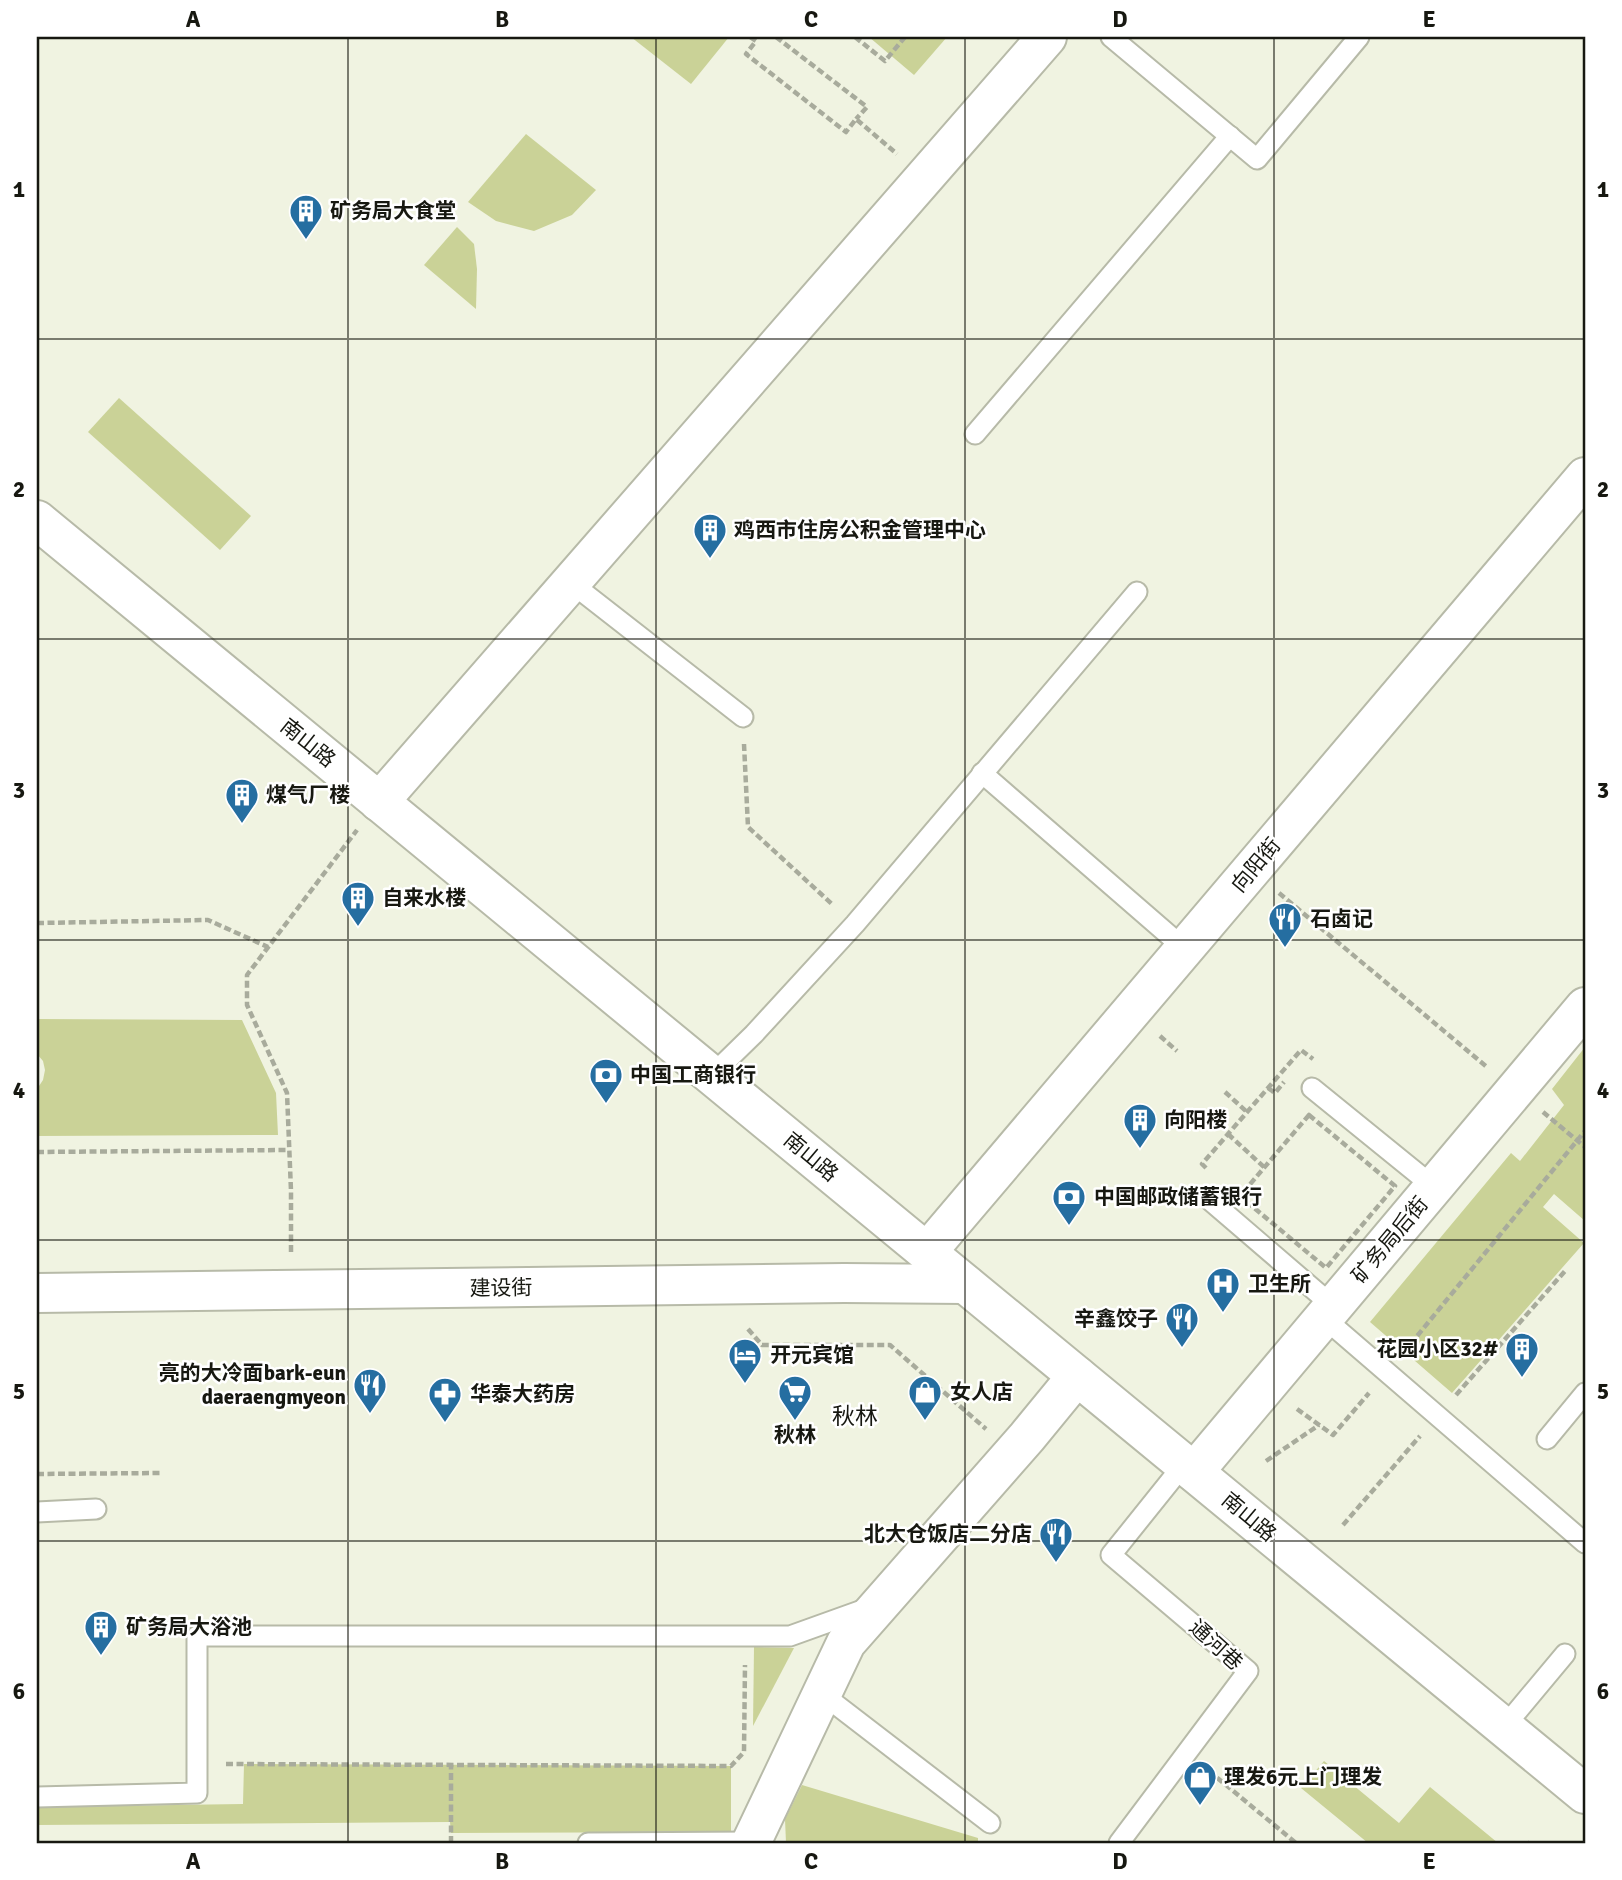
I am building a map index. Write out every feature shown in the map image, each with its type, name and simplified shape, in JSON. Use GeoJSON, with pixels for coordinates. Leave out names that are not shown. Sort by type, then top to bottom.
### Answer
{"type":"FeatureCollection","features":[{"type":"Feature","properties":{"kind":"street"},"geometry":{"type":"LineString","coordinates":[[379,802],[1047,37]]}},
{"type":"Feature","properties":{"kind":"street","name":"向阳街"},"geometry":{"type":"LineString","coordinates":[[927,1252],[1585,477]]}},
{"type":"Feature","properties":{"kind":"street","name":"南山路"},"geometry":{"type":"LineString","coordinates":[[37,520],[1585,1794]]}},
{"type":"Feature","properties":{"kind":"street","name":"矿务局后街"},"geometry":{"type":"LineString","coordinates":[[1189,1468],[1266,1387],[1585,1007]]}},
{"type":"Feature","properties":{"kind":"street"},"geometry":{"type":"LineString","coordinates":[[844,1283],[927,1252]]}},
{"type":"Feature","properties":{"kind":"street","name":"建设街"},"geometry":{"type":"LineString","coordinates":[[37,1293],[844,1283],[965,1284]]}},
{"type":"Feature","properties":{"kind":"street"},"geometry":{"type":"LineString","coordinates":[[751,1843],[846,1643],[1077,1376]]}},
{"type":"Feature","properties":{"kind":"lane"},"geometry":{"type":"LineString","coordinates":[[1111,37],[1257,159],[1359,37]]}},
{"type":"Feature","properties":{"kind":"lane"},"geometry":{"type":"LineString","coordinates":[[975,433],[1230,136]]}},
{"type":"Feature","properties":{"kind":"lane"},"geometry":{"type":"LineString","coordinates":[[570,582],[743,717]]}},
{"type":"Feature","properties":{"kind":"lane"},"geometry":{"type":"LineString","coordinates":[[712,1075],[754,1034],[855,924],[1137,592]]}},
{"type":"Feature","properties":{"kind":"lane"},"geometry":{"type":"LineString","coordinates":[[982,774],[1185,949]]}},
{"type":"Feature","properties":{"kind":"lane"},"geometry":{"type":"LineString","coordinates":[[1312,1088],[1434,1187]]}},
{"type":"Feature","properties":{"kind":"lane"},"geometry":{"type":"LineString","coordinates":[[1205,1196],[1329,1312],[1387,1372],[1585,1543]]}},
{"type":"Feature","properties":{"kind":"lane"},"geometry":{"type":"LineString","coordinates":[[1547,1439],[1585,1393]]}},
{"type":"Feature","properties":{"kind":"lane","name":"通河巷"},"geometry":{"type":"LineString","coordinates":[[1119,1843],[1248,1671],[1111,1555],[1189,1468]]}},
{"type":"Feature","properties":{"kind":"lane"},"geometry":{"type":"LineString","coordinates":[[37,1512],[96,1509]]}},
{"type":"Feature","properties":{"kind":"lane"},"geometry":{"type":"LineString","coordinates":[[37,1797],[197,1793],[197,1636],[790,1636],[882,1603]]}},
{"type":"Feature","properties":{"kind":"lane"},"geometry":{"type":"LineString","coordinates":[[1504,1727],[1565,1654]]}},
{"type":"Feature","properties":{"kind":"lane"},"geometry":{"type":"LineString","coordinates":[[821,1693],[990,1823]]}},
{"type":"Feature","properties":{"kind":"lane"},"geometry":{"type":"LineString","coordinates":[[588,1843],[751,1843]]}},
{"type":"Feature","properties":{"kind":"path"},"geometry":{"type":"LineString","coordinates":[[750,37],[758,39],[746,54],[846,132],[867,107],[776,37]]}},
{"type":"Feature","properties":{"kind":"path"},"geometry":{"type":"LineString","coordinates":[[855,37],[885,61],[905,37]]}},
{"type":"Feature","properties":{"kind":"path"},"geometry":{"type":"LineString","coordinates":[[856,119],[925,177]]}},
{"type":"Feature","properties":{"kind":"path"},"geometry":{"type":"LineString","coordinates":[[743,717],[748,827],[809,882]]}},
{"type":"Feature","properties":{"kind":"path"},"geometry":{"type":"LineString","coordinates":[[291,1290],[287,1093],[247,1005],[247,975],[379,802]]}},
{"type":"Feature","properties":{"kind":"path"},"geometry":{"type":"LineString","coordinates":[[1251,871],[1585,1147]]}},
{"type":"Feature","properties":{"kind":"path"},"geometry":{"type":"LineString","coordinates":[[37,922],[208,920],[268,947]]}},
{"type":"Feature","properties":{"kind":"path"},"geometry":{"type":"LineString","coordinates":[[1208,1169],[1202,1164],[1301,1049],[1321,1066]]}},
{"type":"Feature","properties":{"kind":"path"},"geometry":{"type":"LineString","coordinates":[[1268,1088],[1275,1093]]}},
{"type":"Feature","properties":{"kind":"path"},"geometry":{"type":"LineString","coordinates":[[1225,1092],[1247,1112]]}},
{"type":"Feature","properties":{"kind":"path"},"geometry":{"type":"LineString","coordinates":[[1309,1115],[1395,1186],[1326,1268],[1240,1196],[1265,1168],[1309,1115]]}},
{"type":"Feature","properties":{"kind":"path"},"geometry":{"type":"LineString","coordinates":[[1266,1387],[1333,1435],[1585,1131]]}},
{"type":"Feature","properties":{"kind":"path"},"geometry":{"type":"LineString","coordinates":[[1228,1134],[1265,1168]]}},
{"type":"Feature","properties":{"kind":"path"},"geometry":{"type":"LineString","coordinates":[[37,1153],[289,1150]]}},
{"type":"Feature","properties":{"kind":"path"},"geometry":{"type":"LineString","coordinates":[[1458,1392],[1564,1271]]}},
{"type":"Feature","properties":{"kind":"path"},"geometry":{"type":"LineString","coordinates":[[748,1329],[762,1345],[890,1345],[981,1424]]}},
{"type":"Feature","properties":{"kind":"path"},"geometry":{"type":"LineString","coordinates":[[1343,1525],[1438,1416]]}},
{"type":"Feature","properties":{"kind":"path"},"geometry":{"type":"LineString","coordinates":[[1266,1461],[1319,1424]]}},
{"type":"Feature","properties":{"kind":"path"},"geometry":{"type":"LineString","coordinates":[[37,1474],[160,1473]]}},
{"type":"Feature","properties":{"kind":"path"},"geometry":{"type":"LineString","coordinates":[[197,1763],[731,1766],[744,1752],[745,1636]]}},
{"type":"Feature","properties":{"kind":"path"},"geometry":{"type":"LineString","coordinates":[[1187,1753],[1296,1843]]}},
{"type":"Feature","properties":{"kind":"path"},"geometry":{"type":"LineString","coordinates":[[451,1765],[451,1843]]}},
{"type":"Feature","properties":{"kind":"green space"},"geometry":{"type":"Polygon","coordinates":[[[631,37],[729,37],[691,84],[631,37]]]}},
{"type":"Feature","properties":{"kind":"green space"},"geometry":{"type":"Polygon","coordinates":[[[869,37],[947,37],[914,75],[869,37]]]}},
{"type":"Feature","properties":{"kind":"green space"},"geometry":{"type":"Polygon","coordinates":[[[526,134],[596,190],[572,215],[534,231],[496,221],[468,202],[526,134]]]}},
{"type":"Feature","properties":{"kind":"green space"},"geometry":{"type":"Polygon","coordinates":[[[457,227],[474,244],[477,269],[476,309],[424,265],[457,227]]]}},
{"type":"Feature","properties":{"kind":"green space"},"geometry":{"type":"Polygon","coordinates":[[[119,398],[251,516],[220,550],[88,432],[119,398]]]}},
{"type":"Feature","properties":{"kind":"green space"},"geometry":{"type":"Polygon","coordinates":[[[37,1019],[242,1020],[276,1093],[278,1135],[37,1136],[37,1089],[45,1070],[43,1061],[37,1054],[37,1019]]]}},
{"type":"Feature","properties":{"kind":"green space"},"geometry":{"type":"Polygon","coordinates":[[[1585,1047],[1585,1221],[1554,1194],[1543,1207],[1584,1243],[1452,1393],[1370,1322],[1511,1153],[1520,1161],[1564,1105],[1552,1089],[1585,1047]]]}},
{"type":"Feature","properties":{"kind":"green space"},"geometry":{"type":"Polygon","coordinates":[[[754,1647],[794,1648],[753,1726],[754,1647]]]}},
{"type":"Feature","properties":{"kind":"green space"},"geometry":{"type":"Polygon","coordinates":[[[1324,1761],[1399,1823],[1430,1787],[1498,1843],[1368,1843],[1301,1788],[1324,1761]]]}},
{"type":"Feature","properties":{"kind":"green space"},"geometry":{"type":"Polygon","coordinates":[[[244,1764],[731,1766],[731,1832],[451,1833],[450,1822],[37,1825],[37,1807],[243,1804],[244,1764]]]}},
{"type":"Feature","properties":{"kind":"green space"},"geometry":{"type":"Polygon","coordinates":[[[802,1785],[978,1838],[978,1843],[786,1843],[785,1819],[802,1785]]]}},
{"type":"Feature","properties":{"kind":"place","name":"矿务局大食堂"},"geometry":{"type":"Point","coordinates":[306,241]}},
{"type":"Feature","properties":{"kind":"place","name":"鸡西市住房公积金管理中心"},"geometry":{"type":"Point","coordinates":[710,560]}},
{"type":"Feature","properties":{"kind":"place","name":"煤气厂楼"},"geometry":{"type":"Point","coordinates":[242,825]}},
{"type":"Feature","properties":{"kind":"place","name":"自来水楼"},"geometry":{"type":"Point","coordinates":[358,928]}},
{"type":"Feature","properties":{"kind":"place","name":"石卤记"},"geometry":{"type":"Point","coordinates":[1285,949]}},
{"type":"Feature","properties":{"kind":"place","name":"中国工商银行"},"geometry":{"type":"Point","coordinates":[606,1105]}},
{"type":"Feature","properties":{"kind":"place","name":"向阳楼"},"geometry":{"type":"Point","coordinates":[1140,1150]}},
{"type":"Feature","properties":{"kind":"place","name":"中国邮政储蓄银行"},"geometry":{"type":"Point","coordinates":[1069,1227]}},
{"type":"Feature","properties":{"kind":"place","name":"卫生所"},"geometry":{"type":"Point","coordinates":[1223,1314]}},
{"type":"Feature","properties":{"kind":"place","name":"辛鑫饺子"},"geometry":{"type":"Point","coordinates":[1182,1349]}},
{"type":"Feature","properties":{"kind":"place","name":"花园小区32#"},"geometry":{"type":"Point","coordinates":[1522,1379]}},
{"type":"Feature","properties":{"kind":"place","name":"开元宾馆"},"geometry":{"type":"Point","coordinates":[745,1385]}},
{"type":"Feature","properties":{"kind":"place","name":"亮的大冷面bark-eun daeraengmyeon"},"geometry":{"type":"Point","coordinates":[370,1415]}},
{"type":"Feature","properties":{"kind":"place","name":"秋林"},"geometry":{"type":"Point","coordinates":[795,1422]}},
{"type":"Feature","properties":{"kind":"place","name":"女人店"},"geometry":{"type":"Point","coordinates":[925,1422]}},
{"type":"Feature","properties":{"kind":"place","name":"华泰大药房"},"geometry":{"type":"Point","coordinates":[445,1424]}},
{"type":"Feature","properties":{"kind":"place","name":"北大仓饭店二分店"},"geometry":{"type":"Point","coordinates":[1056,1564]}},
{"type":"Feature","properties":{"kind":"place","name":"矿务局大浴池"},"geometry":{"type":"Point","coordinates":[101,1657]}},
{"type":"Feature","properties":{"kind":"place","name":"理发6元上门理发"},"geometry":{"type":"Point","coordinates":[1200,1807]}},
{"type":"Feature","properties":{"kind":"district","name":"秋林"},"geometry":{"type":"Point","coordinates":[855,1416]}}]}
